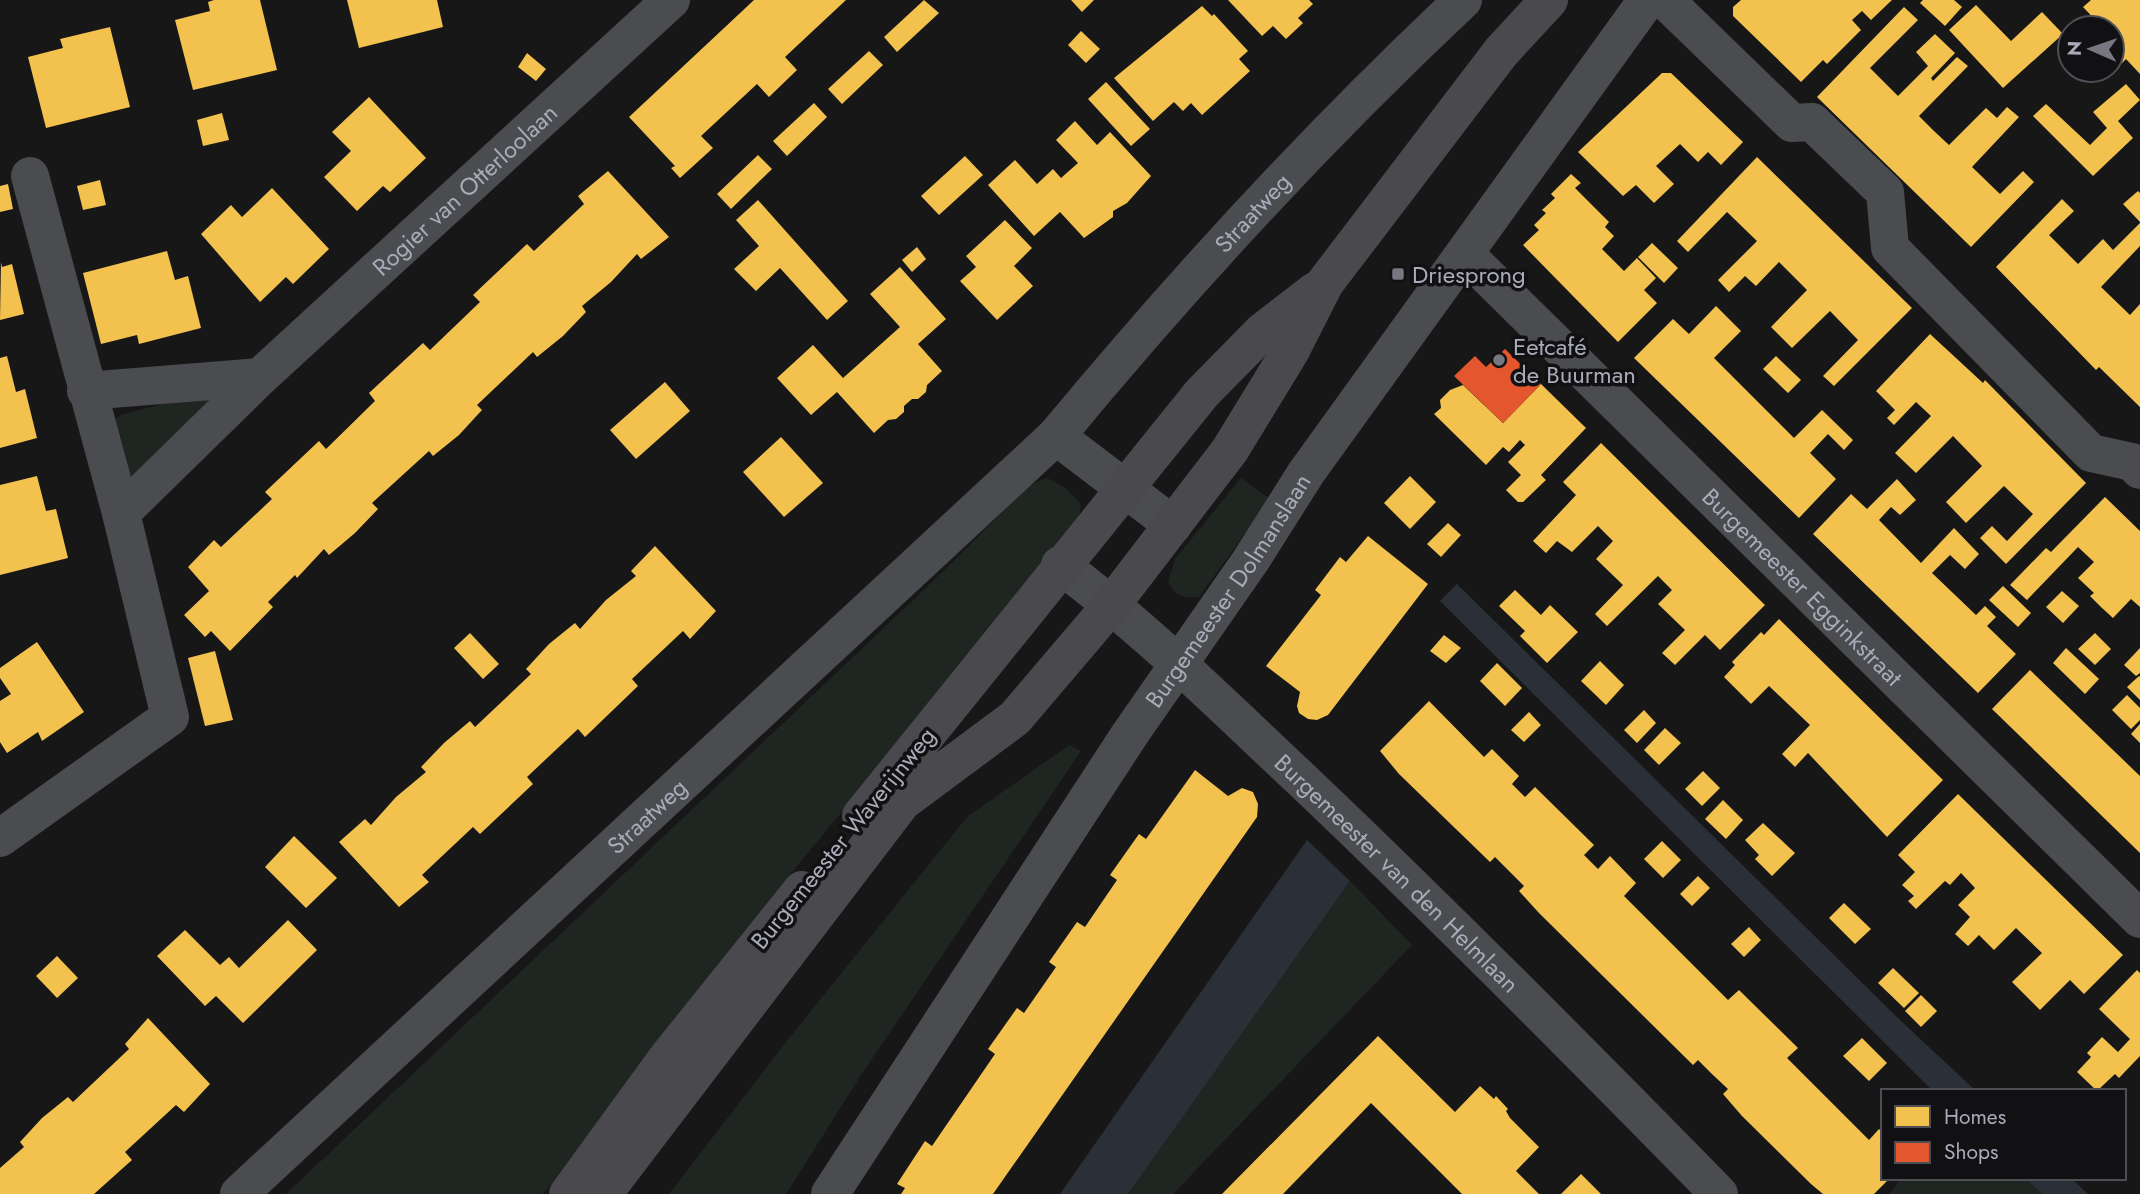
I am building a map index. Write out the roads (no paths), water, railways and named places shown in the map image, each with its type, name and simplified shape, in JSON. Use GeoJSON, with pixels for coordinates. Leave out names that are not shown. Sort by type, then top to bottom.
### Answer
{"type":"FeatureCollection","features":[{"type":"Feature","properties":{"kind":"main road"},"geometry":{"type":"LineString","coordinates":[[1173,525],[1245,427],[1291,350],[1325,283],[1501,52],[1549,0]]}},
{"type":"Feature","properties":{"kind":"main road"},"geometry":{"type":"LineString","coordinates":[[1125,489],[1202,393],[1262,332],[1325,283]]}},
{"type":"Feature","properties":{"kind":"main road","name":"Burgemeester Waverijnweg"},"geometry":{"type":"LineString","coordinates":[[568,1194],[668,1057],[1060,565],[1125,489]]}},
{"type":"Feature","properties":{"kind":"main road","name":"Burgemeester Waverijnweg"},"geometry":{"type":"LineString","coordinates":[[603,1194],[902,802],[1015,718],[1112,604],[1173,525]]}},
{"type":"Feature","properties":{"kind":"street","name":"Rogier van Otterloolaan"},"geometry":{"type":"LineString","coordinates":[[121,513],[260,377],[671,0]]}},
{"type":"Feature","properties":{"kind":"street","name":"Straatweg"},"geometry":{"type":"LineString","coordinates":[[239,1194],[1056,436],[1134,342],[1380,79],[1463,0]]}},
{"type":"Feature","properties":{"kind":"street","name":"Burgemeester Dolmanslaan"},"geometry":{"type":"LineString","coordinates":[[830,1194],[1178,663],[1357,399],[1465,254],[1647,0]]}},
{"type":"Feature","properties":{"kind":"street"},"geometry":{"type":"LineString","coordinates":[[1665,0],[1792,123],[1812,122],[1885,192],[1890,248],[2091,453],[2132,462],[2140,470]]}},
{"type":"Feature","properties":{"kind":"street"},"geometry":{"type":"LineString","coordinates":[[0,838],[170,718],[121,513],[30,176]]}},
{"type":"Feature","properties":{"kind":"street","name":"Burgemeester Egginkstraat"},"geometry":{"type":"LineString","coordinates":[[1465,254],[2140,919]]}},
{"type":"Feature","properties":{"kind":"street"},"geometry":{"type":"LineString","coordinates":[[86,391],[260,377]]}},
{"type":"Feature","properties":{"kind":"street"},"geometry":{"type":"LineString","coordinates":[[1056,436],[1173,525]]}},
{"type":"Feature","properties":{"kind":"street","name":"Burgemeester van den Helmlaan"},"geometry":{"type":"LineString","coordinates":[[1060,565],[1112,604],[1178,663],[1454,925],[1719,1194]]}},
{"type":"Feature","properties":{"kind":"place","name":"Driesprong"},"geometry":{"type":"Point","coordinates":[1398,274]}},
{"type":"Feature","properties":{"kind":"place","name":"Eetcafé de Buurman"},"geometry":{"type":"Point","coordinates":[1499,360]}}]}
